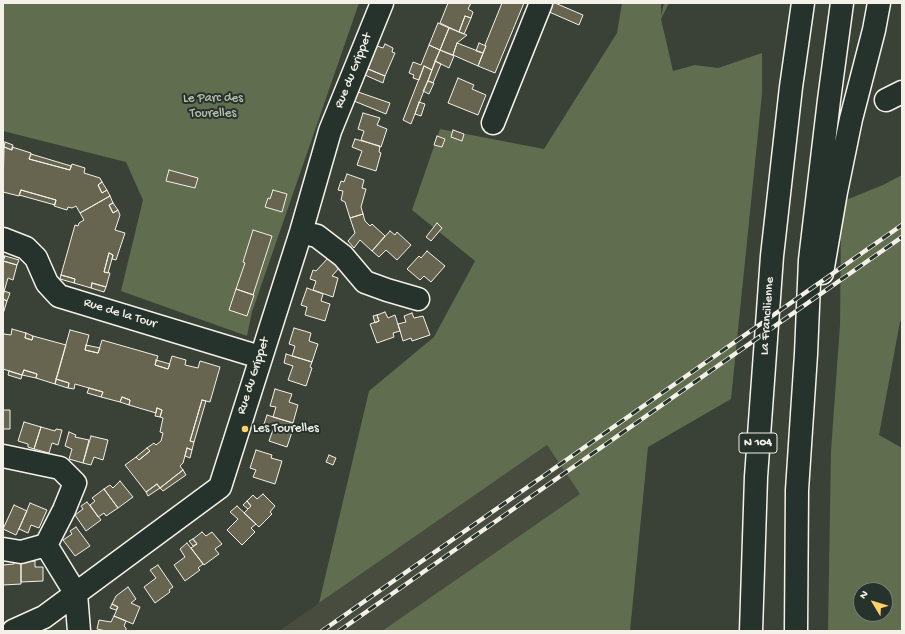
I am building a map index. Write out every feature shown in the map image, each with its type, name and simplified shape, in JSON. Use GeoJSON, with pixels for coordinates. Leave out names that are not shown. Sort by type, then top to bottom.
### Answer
{"type":"FeatureCollection","features":[{"type":"Feature","properties":{"kind":"main road","name":"Rue du Grippet"},"geometry":{"type":"LineString","coordinates":[[13,631],[44,617],[220,487],[300,232],[330,130],[382,3]]}},
{"type":"Feature","properties":{"kind":"main road"},"geometry":{"type":"LineString","coordinates":[[493,122],[541,3]]}},
{"type":"Feature","properties":{"kind":"main road","name":"La Francilienne"},"geometry":{"type":"LineString","coordinates":[[751,631],[756,477],[772,256],[791,87],[803,3]]}},
{"type":"Feature","properties":{"kind":"main road"},"geometry":{"type":"LineString","coordinates":[[796,631],[797,490],[806,354],[810,260],[842,3]]}},
{"type":"Feature","properties":{"kind":"main road"},"geometry":{"type":"LineString","coordinates":[[806,354],[851,119],[874,30],[879,3]]}},
{"type":"Feature","properties":{"kind":"main road"},"geometry":{"type":"LineString","coordinates":[[300,232],[317,236],[343,256],[365,282],[418,299]]}},
{"type":"Feature","properties":{"kind":"main road","name":"Rue de la Tour"},"geometry":{"type":"LineString","coordinates":[[3,239],[26,248],[36,258],[47,283],[59,296],[260,357]]}},
{"type":"Feature","properties":{"kind":"main road"},"geometry":{"type":"LineString","coordinates":[[3,456],[60,468],[75,482],[64,510],[46,545],[21,552],[3,549]]}},
{"type":"Feature","properties":{"kind":"main road"},"geometry":{"type":"LineString","coordinates":[[46,545],[76,594],[79,631]]}},
{"type":"Feature","properties":{"kind":"shaded area"},"geometry":{"type":"Polygon","coordinates":[[[547,445],[580,494],[382,631],[279,631],[547,445]]]}},
{"type":"Feature","properties":{"kind":"green space","name":"Le Parc des Tourelles"},"geometry":{"type":"Polygon","coordinates":[[[3,3],[359,3],[252,312],[247,336],[121,291],[143,200],[126,162],[3,131],[3,3]]]}},
{"type":"Feature","properties":{"kind":"green space"},"geometry":{"type":"Polygon","coordinates":[[[622,3],[661,3],[661,16],[664,3],[669,3],[661,19],[673,71],[695,65],[718,68],[762,53],[762,94],[731,399],[648,447],[630,631],[382,631],[580,494],[547,445],[319,603],[369,391],[434,337],[475,261],[412,210],[440,129],[544,149],[617,33],[622,3]]]}},
{"type":"Feature","properties":{"kind":"green space"},"geometry":{"type":"Polygon","coordinates":[[[902,175],[902,318],[879,435],[902,448],[902,631],[828,631],[831,451],[840,325],[841,222],[846,200],[883,185],[902,175]]]}},
{"type":"Feature","properties":{"kind":"building"},"geometry":{"type":"Polygon","coordinates":[[[448,3],[471,3],[468,9],[473,12],[471,18],[465,16],[459,32],[440,23],[448,3]]]}},
{"type":"Feature","properties":{"kind":"building"},"geometry":{"type":"Polygon","coordinates":[[[502,3],[524,3],[495,73],[478,66],[502,3]]]}},
{"type":"Feature","properties":{"kind":"building"},"geometry":{"type":"Polygon","coordinates":[[[550,3],[555,3],[583,15],[579,25],[547,11],[550,3]]]}},
{"type":"Feature","properties":{"kind":"building"},"geometry":{"type":"Polygon","coordinates":[[[465,16],[471,18],[464,34],[459,32],[465,16]]]}},
{"type":"Feature","properties":{"kind":"building"},"geometry":{"type":"Polygon","coordinates":[[[438,23],[449,28],[440,50],[429,45],[438,23]]]}},
{"type":"Feature","properties":{"kind":"building"},"geometry":{"type":"Polygon","coordinates":[[[449,28],[467,35],[457,43],[453,55],[440,50],[449,28]]]}},
{"type":"Feature","properties":{"kind":"building"},"geometry":{"type":"Polygon","coordinates":[[[457,43],[483,53],[478,66],[453,55],[457,43]]]}},
{"type":"Feature","properties":{"kind":"building"},"geometry":{"type":"Polygon","coordinates":[[[479,43],[486,46],[483,53],[476,51],[479,43]]]}},
{"type":"Feature","properties":{"kind":"building"},"geometry":{"type":"Polygon","coordinates":[[[385,44],[393,48],[392,52],[395,53],[385,76],[368,69],[377,46],[383,48],[385,44]]]}},
{"type":"Feature","properties":{"kind":"building"},"geometry":{"type":"Polygon","coordinates":[[[429,45],[440,50],[432,70],[424,66],[419,80],[413,78],[414,75],[409,73],[413,62],[421,65],[429,45]]]}},
{"type":"Feature","properties":{"kind":"building"},"geometry":{"type":"Polygon","coordinates":[[[440,50],[454,56],[449,68],[435,61],[440,50]]]}},
{"type":"Feature","properties":{"kind":"building"},"geometry":{"type":"Polygon","coordinates":[[[435,61],[441,64],[433,83],[428,81],[435,61]]]}},
{"type":"Feature","properties":{"kind":"building"},"geometry":{"type":"Polygon","coordinates":[[[424,66],[432,70],[411,124],[403,120],[424,66]]]}},
{"type":"Feature","properties":{"kind":"building"},"geometry":{"type":"Polygon","coordinates":[[[368,69],[385,76],[383,83],[365,75],[368,69]]]}},
{"type":"Feature","properties":{"kind":"building"},"geometry":{"type":"Polygon","coordinates":[[[458,78],[474,85],[472,89],[486,95],[478,115],[448,103],[458,78]]]}},
{"type":"Feature","properties":{"kind":"building"},"geometry":{"type":"Polygon","coordinates":[[[428,81],[434,83],[429,94],[423,91],[428,81]]]}},
{"type":"Feature","properties":{"kind":"building"},"geometry":{"type":"Polygon","coordinates":[[[358,92],[390,103],[386,114],[354,101],[358,92]]]}},
{"type":"Feature","properties":{"kind":"building"},"geometry":{"type":"Polygon","coordinates":[[[419,102],[425,104],[421,116],[415,114],[419,102]]]}},
{"type":"Feature","properties":{"kind":"building"},"geometry":{"type":"Polygon","coordinates":[[[363,113],[380,118],[377,125],[387,129],[381,147],[361,140],[364,131],[358,129],[363,113]]]}},
{"type":"Feature","properties":{"kind":"building"},"geometry":{"type":"Polygon","coordinates":[[[453,130],[464,134],[462,141],[451,137],[453,130]]]}},
{"type":"Feature","properties":{"kind":"building"},"geometry":{"type":"Polygon","coordinates":[[[437,136],[445,139],[442,147],[434,145],[437,136]]]}},
{"type":"Feature","properties":{"kind":"building"},"geometry":{"type":"Polygon","coordinates":[[[355,139],[380,146],[379,152],[381,153],[376,171],[357,165],[362,151],[352,147],[355,139]]]}},
{"type":"Feature","properties":{"kind":"building"},"geometry":{"type":"Polygon","coordinates":[[[5,142],[13,145],[12,150],[4,147],[5,142]]]}},
{"type":"Feature","properties":{"kind":"building"},"geometry":{"type":"Polygon","coordinates":[[[4,147],[12,150],[12,147],[31,153],[29,159],[70,170],[72,164],[85,168],[84,173],[100,178],[102,182],[98,185],[102,193],[107,190],[110,196],[80,213],[76,206],[72,208],[68,207],[67,210],[54,206],[56,200],[21,190],[19,196],[3,192],[4,147]]]}},
{"type":"Feature","properties":{"kind":"building"},"geometry":{"type":"Polygon","coordinates":[[[31,154],[71,166],[70,170],[29,159],[31,154]]]}},
{"type":"Feature","properties":{"kind":"building"},"geometry":{"type":"Polygon","coordinates":[[[169,170],[198,178],[195,188],[166,181],[169,170]]]}},
{"type":"Feature","properties":{"kind":"building"},"geometry":{"type":"Polygon","coordinates":[[[347,174],[364,180],[362,188],[366,189],[361,207],[363,214],[350,218],[345,202],[341,200],[343,191],[338,190],[341,181],[344,182],[347,174]]]}},
{"type":"Feature","properties":{"kind":"building"},"geometry":{"type":"Polygon","coordinates":[[[102,182],[107,190],[102,193],[98,185],[102,182]]]}},
{"type":"Feature","properties":{"kind":"building"},"geometry":{"type":"Polygon","coordinates":[[[21,190],[56,200],[55,205],[19,195],[21,190]]]}},
{"type":"Feature","properties":{"kind":"building"},"geometry":{"type":"Polygon","coordinates":[[[273,190],[287,194],[282,212],[265,207],[273,190]]]}},
{"type":"Feature","properties":{"kind":"building"},"geometry":{"type":"Polygon","coordinates":[[[110,196],[113,203],[109,205],[113,213],[118,210],[120,215],[115,230],[125,233],[116,260],[112,259],[113,255],[109,253],[104,272],[110,273],[106,287],[92,283],[91,288],[74,283],[75,279],[61,275],[75,225],[78,226],[79,223],[84,220],[80,213],[110,196]]]}},
{"type":"Feature","properties":{"kind":"building"},"geometry":{"type":"Polygon","coordinates":[[[113,203],[118,210],[113,213],[109,205],[113,203]]]}},
{"type":"Feature","properties":{"kind":"building"},"geometry":{"type":"Polygon","coordinates":[[[363,214],[365,221],[370,226],[372,224],[385,236],[372,251],[360,240],[354,248],[348,241],[355,233],[350,218],[363,214]]]}},
{"type":"Feature","properties":{"kind":"building"},"geometry":{"type":"Polygon","coordinates":[[[437,223],[442,228],[431,241],[426,237],[437,223]]]}},
{"type":"Feature","properties":{"kind":"building"},"geometry":{"type":"Polygon","coordinates":[[[253,230],[272,236],[253,295],[236,289],[245,263],[243,262],[253,230]]]}},
{"type":"Feature","properties":{"kind":"building"},"geometry":{"type":"Polygon","coordinates":[[[390,231],[395,235],[397,232],[411,245],[397,260],[386,250],[379,257],[372,251],[390,231]]]}},
{"type":"Feature","properties":{"kind":"building"},"geometry":{"type":"Polygon","coordinates":[[[427,251],[445,266],[431,282],[424,276],[420,280],[407,269],[419,256],[421,258],[427,251]]]}},
{"type":"Feature","properties":{"kind":"building"},"geometry":{"type":"Polygon","coordinates":[[[109,253],[113,255],[108,273],[104,272],[109,253]]]}},
{"type":"Feature","properties":{"kind":"building"},"geometry":{"type":"Polygon","coordinates":[[[5,256],[19,260],[17,265],[3,261],[5,256]]]}},
{"type":"Feature","properties":{"kind":"building"},"geometry":{"type":"Polygon","coordinates":[[[329,257],[340,267],[332,276],[338,278],[333,297],[313,290],[316,281],[310,279],[313,270],[316,271],[329,257]]]}},
{"type":"Feature","properties":{"kind":"building"},"geometry":{"type":"Polygon","coordinates":[[[3,261],[17,265],[13,280],[8,278],[3,295],[3,261]]]}},
{"type":"Feature","properties":{"kind":"building"},"geometry":{"type":"Polygon","coordinates":[[[61,275],[75,279],[74,283],[60,279],[61,275]]]}},
{"type":"Feature","properties":{"kind":"building"},"geometry":{"type":"Polygon","coordinates":[[[92,283],[106,287],[104,292],[91,288],[92,283]]]}},
{"type":"Feature","properties":{"kind":"building"},"geometry":{"type":"Polygon","coordinates":[[[307,288],[323,294],[321,301],[330,304],[325,321],[305,315],[307,307],[301,305],[307,288]]]}},
{"type":"Feature","properties":{"kind":"building"},"geometry":{"type":"Polygon","coordinates":[[[236,289],[254,295],[247,316],[229,310],[236,289]]]}},
{"type":"Feature","properties":{"kind":"building"},"geometry":{"type":"Polygon","coordinates":[[[4,291],[10,293],[7,301],[3,299],[4,291]]]}},
{"type":"Feature","properties":{"kind":"building"},"geometry":{"type":"Polygon","coordinates":[[[3,299],[7,301],[3,314],[3,299]]]}},
{"type":"Feature","properties":{"kind":"building"},"geometry":{"type":"Polygon","coordinates":[[[385,312],[388,318],[395,315],[400,331],[393,333],[394,337],[377,343],[370,324],[379,321],[377,315],[385,312]]]}},
{"type":"Feature","properties":{"kind":"building"},"geometry":{"type":"Polygon","coordinates":[[[412,313],[414,318],[423,316],[430,335],[412,341],[411,338],[403,341],[398,324],[406,322],[404,316],[412,313]]]}},
{"type":"Feature","properties":{"kind":"building"},"geometry":{"type":"Polygon","coordinates":[[[377,315],[379,321],[375,323],[373,316],[377,315]]]}},
{"type":"Feature","properties":{"kind":"building"},"geometry":{"type":"Polygon","coordinates":[[[294,328],[311,333],[309,341],[318,344],[312,362],[292,356],[295,346],[289,344],[294,328]]]}},
{"type":"Feature","properties":{"kind":"building"},"geometry":{"type":"Polygon","coordinates":[[[12,329],[26,333],[25,338],[32,340],[33,336],[66,345],[55,384],[36,378],[37,374],[24,370],[22,375],[3,369],[3,332],[4,334],[11,335],[12,329]]]}},
{"type":"Feature","properties":{"kind":"building"},"geometry":{"type":"Polygon","coordinates":[[[70,330],[89,335],[85,350],[98,353],[102,340],[158,356],[155,365],[168,369],[172,356],[186,360],[185,365],[198,368],[200,361],[220,367],[210,402],[202,400],[190,441],[194,442],[192,450],[187,448],[183,463],[180,466],[183,470],[160,488],[157,484],[146,492],[125,465],[136,457],[139,460],[150,451],[147,448],[154,443],[156,445],[161,441],[163,433],[160,432],[163,418],[160,417],[162,410],[157,408],[156,413],[129,405],[130,400],[122,397],[120,402],[101,397],[103,392],[75,384],[74,389],[68,388],[69,383],[56,379],[70,330]]]}},
{"type":"Feature","properties":{"kind":"building"},"geometry":{"type":"Polygon","coordinates":[[[26,333],[33,336],[32,340],[25,338],[26,333]]]}},
{"type":"Feature","properties":{"kind":"building"},"geometry":{"type":"Polygon","coordinates":[[[86,345],[100,348],[98,353],[85,350],[86,345]]]}},
{"type":"Feature","properties":{"kind":"building"},"geometry":{"type":"Polygon","coordinates":[[[286,354],[312,362],[310,367],[312,368],[306,386],[288,380],[293,366],[284,363],[286,354]]]}},
{"type":"Feature","properties":{"kind":"building"},"geometry":{"type":"Polygon","coordinates":[[[156,360],[170,364],[168,369],[155,365],[156,360]]]}},
{"type":"Feature","properties":{"kind":"building"},"geometry":{"type":"Polygon","coordinates":[[[24,370],[37,374],[36,378],[22,375],[24,370]]]}},
{"type":"Feature","properties":{"kind":"building"},"geometry":{"type":"Polygon","coordinates":[[[9,371],[22,375],[21,379],[8,375],[9,371]]]}},
{"type":"Feature","properties":{"kind":"building"},"geometry":{"type":"Polygon","coordinates":[[[56,379],[69,383],[68,388],[55,384],[56,379]]]}},
{"type":"Feature","properties":{"kind":"building"},"geometry":{"type":"Polygon","coordinates":[[[89,388],[103,392],[101,397],[87,393],[89,388]]]}},
{"type":"Feature","properties":{"kind":"building"},"geometry":{"type":"Polygon","coordinates":[[[275,389],[292,394],[289,402],[298,405],[293,423],[273,417],[276,407],[270,406],[275,389]]]}},
{"type":"Feature","properties":{"kind":"building"},"geometry":{"type":"Polygon","coordinates":[[[122,397],[130,400],[129,405],[120,402],[122,397]]]}},
{"type":"Feature","properties":{"kind":"building"},"geometry":{"type":"Polygon","coordinates":[[[202,400],[206,401],[194,442],[190,441],[202,400]]]}},
{"type":"Feature","properties":{"kind":"building"},"geometry":{"type":"Polygon","coordinates":[[[157,408],[162,410],[160,417],[155,416],[157,408]]]}},
{"type":"Feature","properties":{"kind":"building"},"geometry":{"type":"Polygon","coordinates":[[[3,410],[10,410],[10,429],[3,429],[3,410]]]}},
{"type":"Feature","properties":{"kind":"building"},"geometry":{"type":"Polygon","coordinates":[[[267,415],[293,423],[291,429],[293,429],[287,447],[269,441],[274,427],[264,424],[267,415]]]}},
{"type":"Feature","properties":{"kind":"building"},"geometry":{"type":"Polygon","coordinates":[[[24,422],[41,427],[34,449],[28,447],[28,444],[18,441],[24,422]]]}},
{"type":"Feature","properties":{"kind":"building"},"geometry":{"type":"Polygon","coordinates":[[[41,427],[55,431],[56,429],[62,430],[58,445],[52,443],[49,453],[34,449],[41,427]]]}},
{"type":"Feature","properties":{"kind":"building"},"geometry":{"type":"Polygon","coordinates":[[[69,432],[76,435],[75,437],[89,440],[83,463],[69,459],[72,449],[65,446],[69,432]]]}},
{"type":"Feature","properties":{"kind":"building"},"geometry":{"type":"Polygon","coordinates":[[[91,436],[108,440],[103,460],[94,457],[91,465],[83,463],[91,436]]]}},
{"type":"Feature","properties":{"kind":"building"},"geometry":{"type":"Polygon","coordinates":[[[147,448],[150,451],[139,460],[136,457],[147,448]]]}},
{"type":"Feature","properties":{"kind":"building"},"geometry":{"type":"Polygon","coordinates":[[[187,448],[192,450],[190,458],[185,456],[187,448]]]}},
{"type":"Feature","properties":{"kind":"building"},"geometry":{"type":"Polygon","coordinates":[[[256,450],[272,455],[271,458],[282,461],[275,484],[253,477],[256,470],[250,468],[256,450]]]}},
{"type":"Feature","properties":{"kind":"building"},"geometry":{"type":"Polygon","coordinates":[[[329,455],[336,458],[333,465],[326,462],[329,455]]]}},
{"type":"Feature","properties":{"kind":"building"},"geometry":{"type":"Polygon","coordinates":[[[183,470],[186,475],[163,491],[160,488],[183,470]]]}},
{"type":"Feature","properties":{"kind":"building"},"geometry":{"type":"Polygon","coordinates":[[[120,481],[133,497],[118,508],[104,489],[110,485],[113,488],[120,481]]]}},
{"type":"Feature","properties":{"kind":"building"},"geometry":{"type":"Polygon","coordinates":[[[157,484],[160,488],[148,496],[146,492],[157,484]]]}},
{"type":"Feature","properties":{"kind":"building"},"geometry":{"type":"Polygon","coordinates":[[[104,489],[118,508],[106,516],[104,513],[98,517],[90,505],[95,501],[92,498],[104,489]]]}},
{"type":"Feature","properties":{"kind":"building"},"geometry":{"type":"Polygon","coordinates":[[[263,494],[275,506],[270,512],[272,514],[259,527],[244,513],[251,506],[247,501],[253,495],[257,499],[263,494]]]}},
{"type":"Feature","properties":{"kind":"building"},"geometry":{"type":"Polygon","coordinates":[[[247,501],[251,506],[248,509],[243,505],[247,501]]]}},
{"type":"Feature","properties":{"kind":"building"},"geometry":{"type":"Polygon","coordinates":[[[87,502],[101,520],[86,531],[75,515],[83,509],[81,506],[87,502]]]}},
{"type":"Feature","properties":{"kind":"building"},"geometry":{"type":"Polygon","coordinates":[[[30,503],[47,510],[39,528],[31,525],[28,533],[19,529],[30,503]]]}},
{"type":"Feature","properties":{"kind":"building"},"geometry":{"type":"Polygon","coordinates":[[[14,505],[27,511],[16,535],[3,529],[14,505]]]}},
{"type":"Feature","properties":{"kind":"building"},"geometry":{"type":"Polygon","coordinates":[[[237,506],[256,524],[251,528],[255,532],[242,545],[227,530],[238,519],[230,512],[237,506]]]}},
{"type":"Feature","properties":{"kind":"building"},"geometry":{"type":"Polygon","coordinates":[[[76,527],[90,546],[75,556],[63,540],[72,534],[70,531],[76,527]]]}},
{"type":"Feature","properties":{"kind":"building"},"geometry":{"type":"Polygon","coordinates":[[[202,532],[206,536],[212,532],[222,544],[215,549],[219,554],[204,565],[191,548],[197,544],[193,539],[202,532]]]}},
{"type":"Feature","properties":{"kind":"building"},"geometry":{"type":"Polygon","coordinates":[[[193,539],[197,544],[193,546],[189,541],[193,539]]]}},
{"type":"Feature","properties":{"kind":"building"},"geometry":{"type":"Polygon","coordinates":[[[187,543],[203,564],[198,568],[200,570],[185,581],[174,565],[185,557],[180,549],[187,543]]]}},
{"type":"Feature","properties":{"kind":"building"},"geometry":{"type":"Polygon","coordinates":[[[14,561],[21,561],[21,584],[3,585],[3,565],[14,564],[14,561]]]}},
{"type":"Feature","properties":{"kind":"building"},"geometry":{"type":"Polygon","coordinates":[[[21,561],[35,561],[35,567],[43,567],[43,581],[21,582],[21,561]]]}},
{"type":"Feature","properties":{"kind":"building"},"geometry":{"type":"Polygon","coordinates":[[[158,565],[173,587],[169,590],[170,592],[155,603],[144,587],[156,578],[150,570],[158,565]]]}},
{"type":"Feature","properties":{"kind":"building"},"geometry":{"type":"Polygon","coordinates":[[[128,587],[136,599],[131,603],[140,607],[133,624],[114,616],[118,607],[112,604],[116,596],[128,587]]]}},
{"type":"Feature","properties":{"kind":"building"},"geometry":{"type":"Polygon","coordinates":[[[112,604],[118,607],[116,610],[110,608],[112,604]]]}},
{"type":"Feature","properties":{"kind":"building"},"geometry":{"type":"Polygon","coordinates":[[[114,616],[126,621],[124,626],[126,631],[106,631],[97,629],[99,620],[111,622],[114,616]]]}},
{"type":"Feature","properties":{"kind":"railway"},"geometry":{"type":"LineString","coordinates":[[322,631],[902,225]]}},
{"type":"Feature","properties":{"kind":"railway"},"geometry":{"type":"LineString","coordinates":[[339,631],[902,237]]}},
{"type":"Feature","properties":{"kind":"place","name":"Les Tourelles"},"geometry":{"type":"Point","coordinates":[245,429]}}]}
